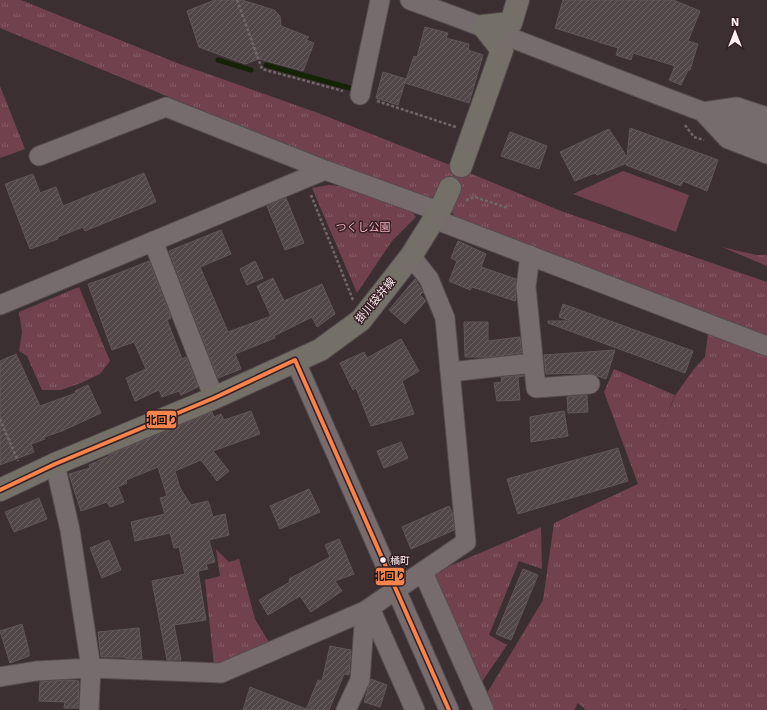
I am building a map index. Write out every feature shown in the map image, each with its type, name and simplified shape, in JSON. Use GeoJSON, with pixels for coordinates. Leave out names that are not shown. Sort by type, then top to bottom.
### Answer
{"type":"FeatureCollection","features":[{"type":"Feature","properties":{"kind":"main road"},"geometry":{"type":"LineString","coordinates":[[483,26],[511,23],[518,0]]}},
{"type":"Feature","properties":{"kind":"main road"},"geometry":{"type":"LineString","coordinates":[[461,166],[502,50],[483,26]]}},
{"type":"Feature","properties":{"kind":"main road","name":"掛川袋井線"},"geometry":{"type":"LineString","coordinates":[[0,490],[55,464],[214,398],[295,360],[320,350],[361,320],[411,256],[441,208],[450,188]]}},
{"type":"Feature","properties":{"kind":"street"},"geometry":{"type":"LineString","coordinates":[[360,95],[380,0]]}},
{"type":"Feature","properties":{"kind":"street"},"geometry":{"type":"LineString","coordinates":[[410,0],[483,26],[767,136]]}},
{"type":"Feature","properties":{"kind":"street"},"geometry":{"type":"LineString","coordinates":[[39,156],[166,107],[436,215],[530,255],[767,346]]}},
{"type":"Feature","properties":{"kind":"street"},"geometry":{"type":"LineString","coordinates":[[703,112],[737,107],[767,117]]}},
{"type":"Feature","properties":{"kind":"street"},"geometry":{"type":"LineString","coordinates":[[703,112],[728,139],[767,154]]}},
{"type":"Feature","properties":{"kind":"street"},"geometry":{"type":"LineString","coordinates":[[0,305],[325,170]]}},
{"type":"Feature","properties":{"kind":"street"},"geometry":{"type":"LineString","coordinates":[[153,241],[214,398]]}},
{"type":"Feature","properties":{"kind":"street"},"geometry":{"type":"LineString","coordinates":[[530,255],[526,287],[536,388],[590,384]]}},
{"type":"Feature","properties":{"kind":"street"},"geometry":{"type":"LineString","coordinates":[[0,677],[36,671],[90,668],[221,673],[367,610],[466,542],[445,318],[429,279],[411,256]]}},
{"type":"Feature","properties":{"kind":"street"},"geometry":{"type":"LineString","coordinates":[[295,360],[449,710]]}},
{"type":"Feature","properties":{"kind":"street"},"geometry":{"type":"LineString","coordinates":[[450,372],[533,363]]}},
{"type":"Feature","properties":{"kind":"street"},"geometry":{"type":"LineString","coordinates":[[55,464],[70,530],[90,668],[89,710]]}},
{"type":"Feature","properties":{"kind":"street"},"geometry":{"type":"LineString","coordinates":[[423,572],[484,710]]}},
{"type":"Feature","properties":{"kind":"street"},"geometry":{"type":"LineString","coordinates":[[346,710],[360,680],[367,610]]}},
{"type":"Feature","properties":{"kind":"street"},"geometry":{"type":"LineString","coordinates":[[367,610],[415,710]]}},
{"type":"Feature","properties":{"kind":"path"},"geometry":{"type":"LineString","coordinates":[[237,0],[262,69],[360,95],[473,132]]}},
{"type":"Feature","properties":{"kind":"path"},"geometry":{"type":"LineString","coordinates":[[305,179],[361,320]]}},
{"type":"Feature","properties":{"kind":"path"},"geometry":{"type":"LineString","coordinates":[[475,197],[508,208]]}},
{"type":"Feature","properties":{"kind":"path"},"geometry":{"type":"LineString","coordinates":[[0,419],[25,478]]}},
{"type":"Feature","properties":{"kind":"green space"},"geometry":{"type":"Polygon","coordinates":[[[0,0],[21,0],[177,63],[318,113],[561,211],[767,282],[767,342],[455,220],[453,213],[0,28],[0,0]]]}},
{"type":"Feature","properties":{"kind":"green space"},"geometry":{"type":"Polygon","coordinates":[[[0,86],[25,149],[0,158],[0,86]]]}},
{"type":"Feature","properties":{"kind":"green space"},"geometry":{"type":"Polygon","coordinates":[[[623,171],[689,195],[676,232],[573,194],[623,171]]]}},
{"type":"Feature","properties":{"kind":"green space","name":"つくし公園"},"geometry":{"type":"Polygon","coordinates":[[[329,185],[340,186],[411,210],[416,217],[392,241],[357,293],[312,188],[329,185]]]}},
{"type":"Feature","properties":{"kind":"green space"},"geometry":{"type":"Polygon","coordinates":[[[722,247],[756,255],[767,255],[767,266],[722,247]]]}},
{"type":"Feature","properties":{"kind":"green space"},"geometry":{"type":"Polygon","coordinates":[[[79,287],[110,361],[100,374],[81,383],[61,390],[42,390],[27,356],[19,351],[22,332],[19,312],[79,287]]]}},
{"type":"Feature","properties":{"kind":"green space"},"geometry":{"type":"Polygon","coordinates":[[[708,333],[767,354],[767,710],[586,710],[578,703],[574,710],[494,710],[487,693],[543,600],[554,523],[638,484],[604,392],[614,369],[675,395],[661,429],[676,394],[694,369],[705,357],[708,333]]]}},
{"type":"Feature","properties":{"kind":"green space"},"geometry":{"type":"Polygon","coordinates":[[[541,527],[542,569],[519,561],[489,635],[507,645],[479,686],[433,573],[541,527]]]}},
{"type":"Feature","properties":{"kind":"green space"},"geometry":{"type":"Polygon","coordinates":[[[216,549],[229,562],[239,559],[255,619],[270,644],[214,666],[205,580],[220,576],[216,549]]]}},
{"type":"Feature","properties":{"kind":"building"},"geometry":{"type":"Polygon","coordinates":[[[215,0],[242,0],[274,10],[280,16],[281,26],[309,37],[306,40],[314,43],[303,71],[259,59],[245,64],[199,47],[187,11],[215,0]]]}},
{"type":"Feature","properties":{"kind":"building"},"geometry":{"type":"Polygon","coordinates":[[[563,0],[673,0],[700,11],[688,41],[698,44],[690,70],[688,70],[681,85],[669,80],[675,66],[633,53],[631,60],[616,55],[618,48],[555,28],[563,0]]]}},
{"type":"Feature","properties":{"kind":"building"},"geometry":{"type":"Polygon","coordinates":[[[425,27],[448,33],[446,38],[469,44],[468,50],[483,55],[469,103],[405,83],[414,56],[417,57],[425,27]]]}},
{"type":"Feature","properties":{"kind":"building"},"geometry":{"type":"Polygon","coordinates":[[[383,72],[406,79],[398,105],[376,98],[383,72]]]}},
{"type":"Feature","properties":{"kind":"building"},"geometry":{"type":"Polygon","coordinates":[[[630,128],[718,160],[707,191],[683,181],[681,186],[626,165],[627,163],[597,175],[595,173],[575,181],[560,152],[609,129],[627,157],[630,128]]]}},
{"type":"Feature","properties":{"kind":"building"},"geometry":{"type":"Polygon","coordinates":[[[510,132],[547,146],[539,169],[501,156],[510,132]]]}},
{"type":"Feature","properties":{"kind":"building"},"geometry":{"type":"Polygon","coordinates":[[[144,173],[156,202],[85,231],[83,227],[58,237],[58,239],[30,249],[5,184],[33,174],[40,193],[56,187],[63,206],[144,173]]]}},
{"type":"Feature","properties":{"kind":"building"},"geometry":{"type":"Polygon","coordinates":[[[286,198],[304,243],[285,250],[267,206],[286,198]]]}},
{"type":"Feature","properties":{"kind":"building"},"geometry":{"type":"Polygon","coordinates":[[[221,230],[231,254],[200,267],[228,332],[271,316],[257,286],[273,278],[284,301],[322,284],[335,314],[317,327],[312,317],[274,336],[275,338],[235,354],[241,369],[218,378],[169,251],[221,230]]]}},
{"type":"Feature","properties":{"kind":"building"},"geometry":{"type":"Polygon","coordinates":[[[458,241],[486,254],[481,267],[516,279],[515,301],[472,287],[470,290],[449,281],[457,261],[451,258],[458,241]]]}},
{"type":"Feature","properties":{"kind":"building"},"geometry":{"type":"Polygon","coordinates":[[[149,261],[171,318],[167,320],[182,359],[186,357],[198,387],[181,395],[179,391],[162,397],[159,390],[135,401],[126,378],[146,369],[134,342],[112,350],[88,284],[149,261]]]}},
{"type":"Feature","properties":{"kind":"building"},"geometry":{"type":"Polygon","coordinates":[[[255,261],[263,278],[247,285],[240,269],[255,261]]]}},
{"type":"Feature","properties":{"kind":"building"},"geometry":{"type":"Polygon","coordinates":[[[415,279],[423,292],[420,295],[426,301],[405,324],[389,310],[415,279]]]}},
{"type":"Feature","properties":{"kind":"building"},"geometry":{"type":"Polygon","coordinates":[[[563,304],[693,351],[685,373],[548,323],[548,321],[571,321],[559,317],[563,304]]]}},
{"type":"Feature","properties":{"kind":"building"},"geometry":{"type":"Polygon","coordinates":[[[464,322],[488,322],[488,341],[520,337],[522,353],[490,357],[465,357],[464,322]]]}},
{"type":"Feature","properties":{"kind":"building"},"geometry":{"type":"Polygon","coordinates":[[[401,339],[419,371],[402,381],[414,414],[371,426],[356,388],[353,390],[340,363],[364,352],[367,358],[401,339]]]}},
{"type":"Feature","properties":{"kind":"building"},"geometry":{"type":"Polygon","coordinates":[[[615,350],[606,379],[590,373],[546,374],[544,355],[615,350]]]}},
{"type":"Feature","properties":{"kind":"building"},"geometry":{"type":"Polygon","coordinates":[[[16,354],[40,406],[76,393],[75,391],[88,385],[101,413],[62,431],[44,437],[45,439],[31,444],[34,452],[0,465],[0,361],[16,354]]]}},
{"type":"Feature","properties":{"kind":"building"},"geometry":{"type":"Polygon","coordinates":[[[524,375],[518,377],[520,400],[497,401],[494,383],[502,382],[501,377],[524,375]]]}},
{"type":"Feature","properties":{"kind":"building"},"geometry":{"type":"Polygon","coordinates":[[[587,395],[588,412],[568,413],[567,397],[587,395]]]}},
{"type":"Feature","properties":{"kind":"building"},"geometry":{"type":"Polygon","coordinates":[[[251,411],[260,434],[213,451],[229,471],[217,481],[201,460],[175,471],[180,488],[191,505],[208,501],[213,517],[225,514],[229,535],[209,540],[215,562],[206,564],[208,569],[198,571],[206,620],[174,625],[181,660],[167,660],[152,581],[185,574],[179,547],[174,548],[170,533],[135,541],[131,522],[165,514],[160,498],[167,496],[158,467],[126,480],[127,483],[118,487],[124,502],[110,507],[107,502],[81,511],[69,474],[90,468],[89,465],[109,455],[212,412],[214,417],[221,414],[224,420],[251,411]]]}},
{"type":"Feature","properties":{"kind":"building"},"geometry":{"type":"Polygon","coordinates":[[[564,411],[568,436],[531,442],[530,417],[564,411]]]}},
{"type":"Feature","properties":{"kind":"building"},"geometry":{"type":"Polygon","coordinates":[[[401,442],[408,458],[384,468],[377,451],[401,442]]]}},
{"type":"Feature","properties":{"kind":"building"},"geometry":{"type":"Polygon","coordinates":[[[618,448],[628,481],[518,514],[507,479],[618,448]]]}},
{"type":"Feature","properties":{"kind":"building"},"geometry":{"type":"Polygon","coordinates":[[[309,489],[320,512],[280,529],[270,506],[309,489]]]}},
{"type":"Feature","properties":{"kind":"building"},"geometry":{"type":"Polygon","coordinates":[[[39,498],[47,519],[14,532],[5,512],[39,498]]]}},
{"type":"Feature","properties":{"kind":"building"},"geometry":{"type":"Polygon","coordinates":[[[449,506],[452,512],[454,530],[411,549],[402,527],[449,506]]]}},
{"type":"Feature","properties":{"kind":"building"},"geometry":{"type":"Polygon","coordinates":[[[339,539],[354,574],[335,581],[342,591],[311,612],[300,596],[268,615],[259,600],[290,582],[289,579],[330,557],[325,545],[339,539]]]}},
{"type":"Feature","properties":{"kind":"building"},"geometry":{"type":"Polygon","coordinates":[[[109,540],[121,570],[102,578],[90,548],[109,540]]]}},
{"type":"Feature","properties":{"kind":"building"},"geometry":{"type":"Polygon","coordinates":[[[523,569],[538,575],[511,640],[496,634],[523,569]]]}},
{"type":"Feature","properties":{"kind":"building"},"geometry":{"type":"Polygon","coordinates":[[[22,624],[29,656],[10,663],[0,631],[22,624]]]}},
{"type":"Feature","properties":{"kind":"building"},"geometry":{"type":"Polygon","coordinates":[[[139,628],[142,659],[101,657],[98,632],[139,628]]]}},
{"type":"Feature","properties":{"kind":"building"},"geometry":{"type":"Polygon","coordinates":[[[330,646],[351,650],[349,675],[344,674],[329,710],[306,710],[318,680],[322,681],[330,646]]]}},
{"type":"Feature","properties":{"kind":"building"},"geometry":{"type":"Polygon","coordinates":[[[371,679],[387,685],[380,707],[364,702],[371,679]]]}},
{"type":"Feature","properties":{"kind":"building"},"geometry":{"type":"Polygon","coordinates":[[[65,680],[79,681],[78,708],[64,708],[65,702],[39,701],[40,682],[65,680]]]}},
{"type":"Feature","properties":{"kind":"building"},"geometry":{"type":"Polygon","coordinates":[[[250,687],[306,709],[306,710],[243,710],[250,687]]]}},
{"type":"Feature","properties":{"kind":"waterway"},"geometry":{"type":"LineString","coordinates":[[218,60],[251,70]]}},
{"type":"Feature","properties":{"kind":"waterway"},"geometry":{"type":"LineString","coordinates":[[266,65],[357,89]]}},
{"type":"Feature","properties":{"kind":"transit line","name":"北回り"},"geometry":{"type":"LineString","coordinates":[[0,490],[55,464],[214,398],[295,360],[449,710]]}},
{"type":"Feature","properties":{"kind":"place","name":"橘町"},"geometry":{"type":"Point","coordinates":[383,560]}}]}
